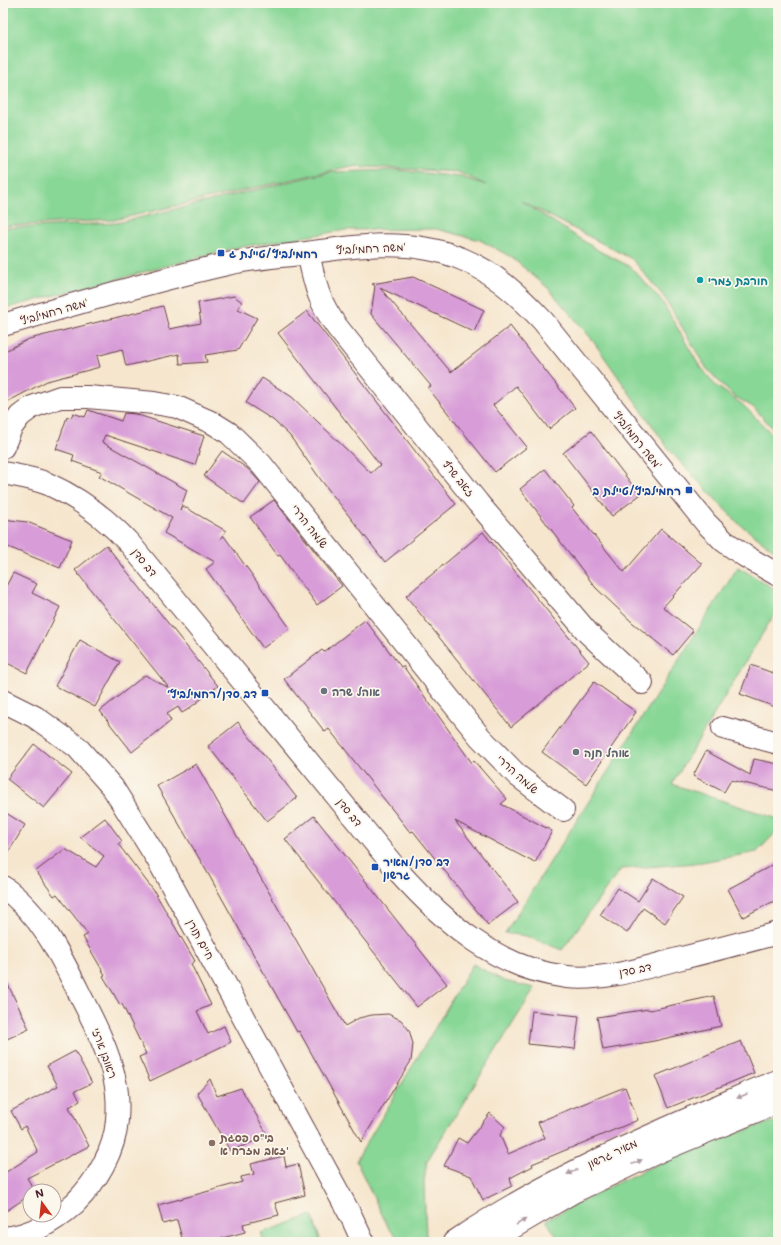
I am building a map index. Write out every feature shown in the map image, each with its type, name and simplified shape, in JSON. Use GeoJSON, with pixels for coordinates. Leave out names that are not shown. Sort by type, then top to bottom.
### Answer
{"type":"FeatureCollection","features":[{"type":"Feature","properties":{"kind":"street","name":"משה רחמילביץ'"},"geometry":{"type":"LineString","coordinates":[[3,325],[68,306],[228,264],[351,247],[388,245],[412,246],[438,251],[462,259],[487,272],[508,287],[543,321],[706,523],[724,541],[778,576]]}},
{"type":"Feature","properties":{"kind":"street","name":"זאב שרף"},"geometry":{"type":"LineString","coordinates":[[308,253],[318,297],[325,311],[337,327],[478,502],[588,633],[642,683]]}},
{"type":"Feature","properties":{"kind":"street","name":"שלמה הררי"},"geometry":{"type":"LineString","coordinates":[[3,448],[10,428],[20,416],[32,407],[60,397],[146,402],[177,407],[213,423],[229,433],[261,464],[480,737],[518,776],[563,810]]}},
{"type":"Feature","properties":{"kind":"street","name":"דב סדן"},"geometry":{"type":"LineString","coordinates":[[3,473],[47,484],[72,496],[114,527],[130,544],[398,871],[434,909],[457,929],[482,946],[523,966],[568,977],[622,973],[778,933]]}},
{"type":"Feature","properties":{"kind":"street","name":"חיים תורן"},"geometry":{"type":"LineString","coordinates":[[3,701],[35,717],[77,747],[113,788],[158,860],[364,1242]]}},
{"type":"Feature","properties":{"kind":"street"},"geometry":{"type":"LineString","coordinates":[[723,728],[778,743]]}},
{"type":"Feature","properties":{"kind":"street","name":"ראובן ארזי"},"geometry":{"type":"LineString","coordinates":[[3,887],[27,907],[58,951],[102,1040],[112,1070],[118,1101],[117,1122],[112,1145],[104,1163],[84,1193],[65,1212],[48,1223],[31,1232],[3,1238]]}},
{"type":"Feature","properties":{"kind":"street","name":"מאיר גרשון"},"geometry":{"type":"LineString","coordinates":[[454,1242],[480,1224],[564,1176],[654,1133],[778,1081]]}},
{"type":"Feature","properties":{"kind":"street","name":"מאיר גרשון"},"geometry":{"type":"LineString","coordinates":[[488,1242],[573,1192],[662,1150],[778,1102]]}},
{"type":"Feature","properties":{"kind":"street","name":"חיים תורן"},"geometry":{"type":"LineString","coordinates":[[352,1218],[374,1242]]}},
{"type":"Feature","properties":{"kind":"green space"},"geometry":{"type":"Polygon","coordinates":[[[3,3],[778,3],[778,434],[753,407],[732,395],[707,369],[664,297],[632,259],[521,201],[601,252],[631,267],[662,301],[697,362],[715,385],[743,405],[778,440],[778,553],[738,523],[670,451],[591,338],[548,288],[511,257],[480,240],[436,229],[346,230],[235,248],[3,309],[3,228],[117,223],[330,172],[396,170],[461,177],[486,185],[458,172],[351,166],[114,220],[3,226],[3,3]]]}},
{"type":"Feature","properties":{"kind":"green space"},"geometry":{"type":"Polygon","coordinates":[[[738,567],[778,591],[778,608],[672,784],[778,819],[778,830],[757,852],[696,863],[621,869],[562,950],[526,936],[505,933],[738,567]]]}},
{"type":"Feature","properties":{"kind":"green space"},"geometry":{"type":"Polygon","coordinates":[[[473,964],[504,981],[535,988],[427,1161],[424,1182],[426,1237],[401,1240],[389,1229],[356,1161],[473,964]]]}},
{"type":"Feature","properties":{"kind":"green space"},"geometry":{"type":"Polygon","coordinates":[[[778,1120],[778,1242],[560,1242],[546,1220],[621,1181],[699,1145],[778,1120]]]}},
{"type":"Feature","properties":{"kind":"green space"},"geometry":{"type":"Polygon","coordinates":[[[312,1215],[321,1242],[264,1242],[261,1233],[312,1215]]]}},
{"type":"Feature","properties":{"kind":"building"},"geometry":{"type":"Polygon","coordinates":[[[413,277],[484,310],[474,332],[380,288],[451,372],[510,326],[575,408],[549,429],[516,386],[493,405],[527,447],[495,472],[428,388],[431,386],[371,314],[375,286],[372,284],[413,277]]]}},
{"type":"Feature","properties":{"kind":"building"},"geometry":{"type":"Polygon","coordinates":[[[234,296],[242,302],[238,309],[257,318],[238,350],[205,355],[207,362],[180,364],[179,354],[126,366],[122,349],[97,356],[100,367],[47,381],[3,404],[3,352],[29,339],[163,306],[169,329],[201,323],[198,303],[234,296]]]}},
{"type":"Feature","properties":{"kind":"building"},"geometry":{"type":"Polygon","coordinates":[[[307,311],[456,504],[385,562],[321,480],[290,436],[273,420],[246,403],[262,378],[292,397],[371,473],[380,465],[278,333],[307,311]]]}},
{"type":"Feature","properties":{"kind":"building"},"geometry":{"type":"Polygon","coordinates":[[[88,410],[121,421],[124,413],[135,414],[204,436],[195,465],[105,435],[102,442],[187,490],[180,510],[183,506],[226,531],[220,539],[224,536],[290,628],[263,648],[206,569],[215,562],[164,533],[172,518],[99,476],[102,472],[72,461],[74,455],[56,449],[67,417],[71,418],[73,413],[85,417],[88,410]]]}},
{"type":"Feature","properties":{"kind":"building"},"geometry":{"type":"Polygon","coordinates":[[[591,431],[640,495],[612,516],[563,453],[591,431]]]}},
{"type":"Feature","properties":{"kind":"building"},"geometry":{"type":"Polygon","coordinates":[[[222,451],[248,469],[260,482],[244,504],[204,476],[222,451]]]}},
{"type":"Feature","properties":{"kind":"building"},"geometry":{"type":"Polygon","coordinates":[[[545,469],[574,506],[572,508],[624,572],[661,529],[702,564],[663,607],[693,631],[673,655],[633,623],[596,588],[520,489],[545,469]]]}},
{"type":"Feature","properties":{"kind":"building"},"geometry":{"type":"Polygon","coordinates":[[[274,500],[342,586],[317,605],[280,555],[278,556],[250,517],[274,500]]]}},
{"type":"Feature","properties":{"kind":"building"},"geometry":{"type":"Polygon","coordinates":[[[3,519],[27,522],[72,540],[60,568],[3,545],[3,519]]]}},
{"type":"Feature","properties":{"kind":"building"},"geometry":{"type":"Polygon","coordinates":[[[483,532],[589,662],[511,727],[406,596],[483,532]]]}},
{"type":"Feature","properties":{"kind":"building"},"geometry":{"type":"Polygon","coordinates":[[[106,545],[218,686],[182,713],[178,707],[167,714],[171,721],[132,752],[100,711],[145,675],[169,688],[75,570],[106,545]]]}},
{"type":"Feature","properties":{"kind":"building"},"geometry":{"type":"Polygon","coordinates":[[[13,573],[37,584],[32,593],[60,607],[27,673],[3,661],[3,592],[13,573]]]}},
{"type":"Feature","properties":{"kind":"building"},"geometry":{"type":"Polygon","coordinates":[[[365,620],[401,667],[403,666],[472,763],[474,761],[507,799],[501,804],[552,831],[535,863],[455,821],[518,902],[488,925],[413,831],[410,832],[329,729],[325,732],[284,679],[322,650],[324,652],[365,620]]]}},
{"type":"Feature","properties":{"kind":"building"},"geometry":{"type":"Polygon","coordinates":[[[80,640],[120,662],[95,707],[55,686],[80,640]]]}},
{"type":"Feature","properties":{"kind":"building"},"geometry":{"type":"Polygon","coordinates":[[[751,665],[778,675],[778,708],[740,694],[751,665]]]}},
{"type":"Feature","properties":{"kind":"building"},"geometry":{"type":"Polygon","coordinates":[[[594,682],[636,712],[586,784],[542,752],[594,682]]]}},
{"type":"Feature","properties":{"kind":"building"},"geometry":{"type":"Polygon","coordinates":[[[238,722],[297,798],[267,821],[208,746],[238,722]]]}},
{"type":"Feature","properties":{"kind":"building"},"geometry":{"type":"Polygon","coordinates":[[[34,744],[72,774],[44,808],[7,779],[34,744]]]}},
{"type":"Feature","properties":{"kind":"building"},"geometry":{"type":"Polygon","coordinates":[[[706,751],[750,775],[754,759],[778,764],[778,791],[731,780],[724,792],[693,776],[706,751]]]}},
{"type":"Feature","properties":{"kind":"building"},"geometry":{"type":"Polygon","coordinates":[[[196,764],[345,1026],[359,1018],[388,1014],[401,1020],[409,1030],[413,1044],[411,1061],[361,1142],[299,1031],[297,1032],[157,786],[196,764]]]}},
{"type":"Feature","properties":{"kind":"building"},"geometry":{"type":"Polygon","coordinates":[[[3,811],[25,825],[3,861],[3,811]]]}},
{"type":"Feature","properties":{"kind":"building"},"geometry":{"type":"Polygon","coordinates":[[[314,816],[447,984],[417,1007],[285,839],[314,816]]]}},
{"type":"Feature","properties":{"kind":"building"},"geometry":{"type":"Polygon","coordinates":[[[105,818],[122,841],[118,844],[154,891],[195,961],[191,964],[211,1005],[197,1011],[208,1034],[224,1026],[231,1042],[150,1081],[139,1057],[146,1054],[122,1004],[120,1005],[103,976],[105,975],[83,937],[88,934],[57,894],[54,896],[36,871],[65,849],[96,867],[104,856],[80,837],[105,818]]]}},
{"type":"Feature","properties":{"kind":"building"},"geometry":{"type":"Polygon","coordinates":[[[778,862],[778,899],[743,917],[728,889],[778,862]]]}},
{"type":"Feature","properties":{"kind":"building"},"geometry":{"type":"Polygon","coordinates":[[[653,878],[683,897],[665,923],[643,908],[627,933],[600,915],[618,888],[638,901],[653,878]]]}},
{"type":"Feature","properties":{"kind":"building"},"geometry":{"type":"Polygon","coordinates":[[[3,974],[29,1029],[7,1039],[3,1031],[3,974]]]}},
{"type":"Feature","properties":{"kind":"building"},"geometry":{"type":"Polygon","coordinates":[[[714,996],[721,1026],[654,1041],[603,1050],[597,1017],[650,1010],[714,996]]]}},
{"type":"Feature","properties":{"kind":"building"},"geometry":{"type":"Polygon","coordinates":[[[532,1011],[579,1016],[575,1049],[528,1044],[532,1011]]]}},
{"type":"Feature","properties":{"kind":"building"},"geometry":{"type":"Polygon","coordinates":[[[741,1041],[754,1073],[668,1108],[655,1076],[741,1041]]]}},
{"type":"Feature","properties":{"kind":"building"},"geometry":{"type":"Polygon","coordinates":[[[75,1051],[92,1083],[75,1091],[80,1101],[69,1107],[89,1146],[27,1178],[30,1183],[22,1183],[22,1200],[3,1213],[3,1174],[38,1152],[25,1126],[21,1129],[11,1111],[58,1086],[47,1066],[75,1051]]]}},
{"type":"Feature","properties":{"kind":"building"},"geometry":{"type":"Polygon","coordinates":[[[210,1079],[217,1096],[241,1088],[268,1136],[230,1151],[197,1093],[210,1079]]]}},
{"type":"Feature","properties":{"kind":"building"},"geometry":{"type":"Polygon","coordinates":[[[625,1087],[638,1120],[532,1164],[533,1166],[510,1178],[512,1186],[483,1200],[471,1176],[444,1166],[458,1138],[467,1143],[490,1113],[505,1127],[500,1135],[508,1154],[545,1138],[538,1122],[625,1087]]]}},
{"type":"Feature","properties":{"kind":"building"},"geometry":{"type":"Polygon","coordinates":[[[284,1156],[286,1167],[298,1164],[305,1195],[275,1203],[279,1215],[243,1224],[245,1232],[208,1242],[183,1242],[177,1220],[163,1224],[158,1205],[242,1182],[241,1177],[254,1174],[251,1164],[284,1156]]]}},
{"type":"Feature","properties":{"kind":"place","name":"רחמילביץ/טיילת ג"},"geometry":{"type":"Point","coordinates":[221,253]}},
{"type":"Feature","properties":{"kind":"place","name":"חורבת זמרי"},"geometry":{"type":"Point","coordinates":[700,280]}},
{"type":"Feature","properties":{"kind":"place","name":"רחמילביץ/טיילת ב"},"geometry":{"type":"Point","coordinates":[689,490]}},
{"type":"Feature","properties":{"kind":"place","name":"אוהל שרה"},"geometry":{"type":"Point","coordinates":[324,691]}},
{"type":"Feature","properties":{"kind":"place","name":"דב סדן/רחמילביץ׳"},"geometry":{"type":"Point","coordinates":[265,693]}},
{"type":"Feature","properties":{"kind":"place","name":"אוהל חנה"},"geometry":{"type":"Point","coordinates":[576,752]}},
{"type":"Feature","properties":{"kind":"place","name":"דב סדן/מאיר גרשון"},"geometry":{"type":"Point","coordinates":[375,867]}},
{"type":"Feature","properties":{"kind":"place","name":"בי\"ס פסגת זאב מזרח א'"},"geometry":{"type":"Point","coordinates":[212,1143]}}]}
